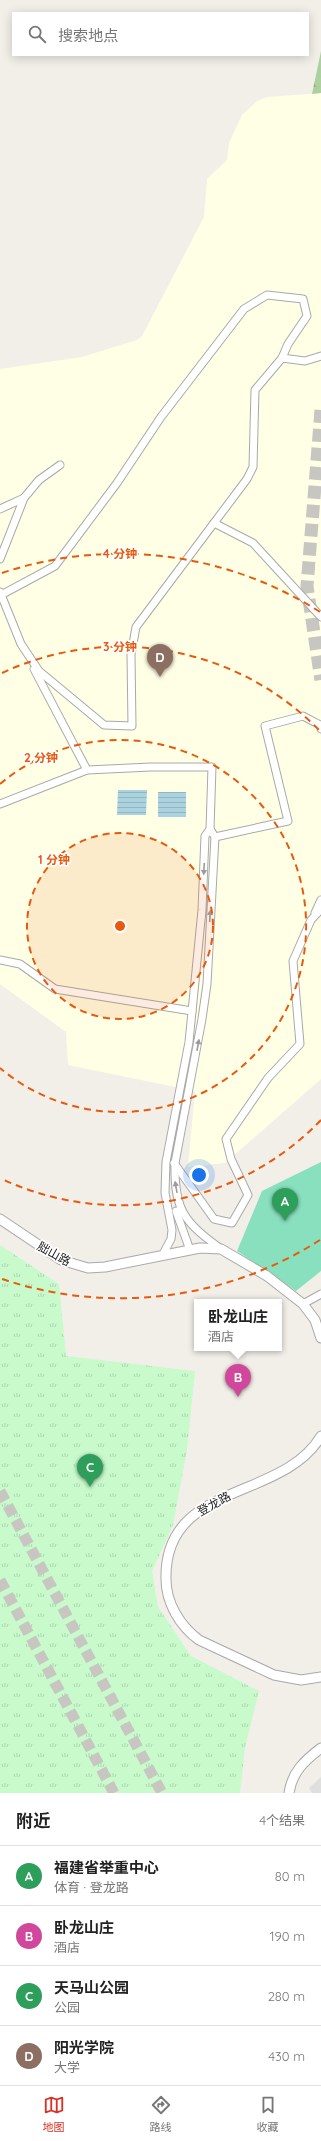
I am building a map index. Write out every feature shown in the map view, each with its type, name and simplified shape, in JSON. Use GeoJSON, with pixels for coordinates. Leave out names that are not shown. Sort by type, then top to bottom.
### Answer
{"type":"FeatureCollection","features":[{"type":"Feature","properties":{"kind":"street"},"geometry":{"type":"LineString","coordinates":[[21,644],[39,671],[104,725],[132,726],[131,655],[136,627],[247,479],[253,467],[255,390],[282,358],[288,344],[307,316],[303,299],[267,295],[244,309],[160,417],[117,482],[55,566],[1,593],[21,644],[86,770]]}},
{"type":"Feature","properties":{"kind":"street"},"geometry":{"type":"LineString","coordinates":[[282,358],[305,361],[321,356]]}},
{"type":"Feature","properties":{"kind":"street"},"geometry":{"type":"LineString","coordinates":[[0,559],[24,498],[39,480],[60,465]]}},
{"type":"Feature","properties":{"kind":"street"},"geometry":{"type":"LineString","coordinates":[[0,509],[24,498]]}},
{"type":"Feature","properties":{"kind":"street"},"geometry":{"type":"LineString","coordinates":[[214,523],[253,543],[321,617]]}},
{"type":"Feature","properties":{"kind":"street"},"geometry":{"type":"LineString","coordinates":[[214,837],[288,822],[265,726],[303,716],[320,725],[321,729]]}},
{"type":"Feature","properties":{"kind":"street"},"geometry":{"type":"LineString","coordinates":[[0,804],[86,770],[151,766],[212,767],[210,829],[214,837],[207,975],[202,1020],[175,1163],[174,1181],[178,1210],[190,1250]]}},
{"type":"Feature","properties":{"kind":"street"},"geometry":{"type":"LineString","coordinates":[[162,1256],[171,1239],[172,1230],[165,1193],[166,1162],[184,1066],[192,1011],[196,976],[205,836],[210,829]]}},
{"type":"Feature","properties":{"kind":"street"},"geometry":{"type":"LineString","coordinates":[[166,1162],[175,1163],[214,1220],[232,1222],[248,1195],[231,1159],[226,1138],[268,1078],[300,1044],[293,961],[321,900]]}},
{"type":"Feature","properties":{"kind":"street"},"geometry":{"type":"LineString","coordinates":[[312,920],[321,908]]}},
{"type":"Feature","properties":{"kind":"street"},"geometry":{"type":"LineString","coordinates":[[0,960],[20,964],[55,989],[192,1011]]}},
{"type":"Feature","properties":{"kind":"street"},"geometry":{"type":"LineString","coordinates":[[196,976],[207,975]]}},
{"type":"Feature","properties":{"kind":"street"},"geometry":{"type":"LineString","coordinates":[[184,1066],[194,1068]]}},
{"type":"Feature","properties":{"kind":"street"},"geometry":{"type":"LineString","coordinates":[[169,1213],[178,1210]]}},
{"type":"Feature","properties":{"kind":"street"},"geometry":{"type":"LineString","coordinates":[[178,1210],[186,1220],[221,1249],[267,1276],[303,1304],[315,1320],[321,1338]]}},
{"type":"Feature","properties":{"kind":"street","name":"胐山路"},"geometry":{"type":"LineString","coordinates":[[0,1219],[61,1260],[81,1266],[105,1267],[162,1256]]}},
{"type":"Feature","properties":{"kind":"street"},"geometry":{"type":"LineString","coordinates":[[162,1256],[200,1248],[221,1249]]}},
{"type":"Feature","properties":{"kind":"street"},"geometry":{"type":"LineString","coordinates":[[303,1304],[321,1294]]}},
{"type":"Feature","properties":{"kind":"street","name":"登龙路"},"geometry":{"type":"LineString","coordinates":[[321,1436],[308,1453],[289,1469],[221,1498],[194,1514],[174,1541],[166,1575],[168,1595],[177,1617],[191,1634],[199,1640],[274,1675],[301,1680],[321,1677]]}},
{"type":"Feature","properties":{"kind":"street"},"geometry":{"type":"LineString","coordinates":[[289,1793],[294,1775],[302,1764],[321,1748]]}},
{"type":"Feature","properties":{"kind":"shaded area"},"geometry":{"type":"Polygon","coordinates":[[[321,93],[321,1079],[225,1163],[188,1167],[195,1091],[68,1065],[66,1032],[0,984],[0,369],[82,357],[137,340],[142,336],[204,217],[207,179],[227,160],[229,143],[242,115],[257,101],[267,97],[321,93]]]}},
{"type":"Feature","properties":{"kind":"shaded area"},"geometry":{"type":"Polygon","coordinates":[[[321,1777],[321,1793],[312,1793],[309,1788],[321,1777]]]}},
{"type":"Feature","properties":{"kind":"green space"},"geometry":{"type":"Polygon","coordinates":[[[321,51],[321,93],[312,94],[321,51]]]}},
{"type":"Feature","properties":{"kind":"green space"},"geometry":{"type":"Polygon","coordinates":[[[321,1162],[321,1271],[296,1291],[237,1251],[262,1191],[321,1162]]]}},
{"type":"Feature","properties":{"kind":"green space"},"geometry":{"type":"Polygon","coordinates":[[[0,1245],[59,1284],[66,1356],[195,1371],[187,1450],[173,1525],[152,1571],[158,1607],[191,1656],[259,1691],[245,1747],[240,1793],[0,1793],[0,1245]]]}},
{"type":"Feature","properties":{"kind":"water"},"geometry":{"type":"Polygon","coordinates":[[[118,790],[147,790],[146,815],[117,815],[118,790]]]}},
{"type":"Feature","properties":{"kind":"water"},"geometry":{"type":"Polygon","coordinates":[[[158,792],[186,792],[186,817],[158,817],[158,792]]]}},
{"type":"Feature","properties":{"kind":"tunnel"},"geometry":{"type":"LineString","coordinates":[[321,410],[307,586],[321,680]]}},
{"type":"Feature","properties":{"kind":"tunnel"},"geometry":{"type":"LineString","coordinates":[[0,1491],[162,1793]]}},
{"type":"Feature","properties":{"kind":"tunnel"},"geometry":{"type":"LineString","coordinates":[[0,1580],[114,1793]]}},
{"type":"Feature","properties":{"kind":"place","name":"阳光学院"},"geometry":{"type":"Point","coordinates":[160,677]}},
{"type":"Feature","properties":{"kind":"place","name":"福建省举重中心"},"geometry":{"type":"Point","coordinates":[285,1221]}},
{"type":"Feature","properties":{"kind":"place","name":"卧龙山庄"},"geometry":{"type":"Point","coordinates":[238,1397]}},
{"type":"Feature","properties":{"kind":"place","name":"天马山公园"},"geometry":{"type":"Point","coordinates":[90,1487]}}]}
